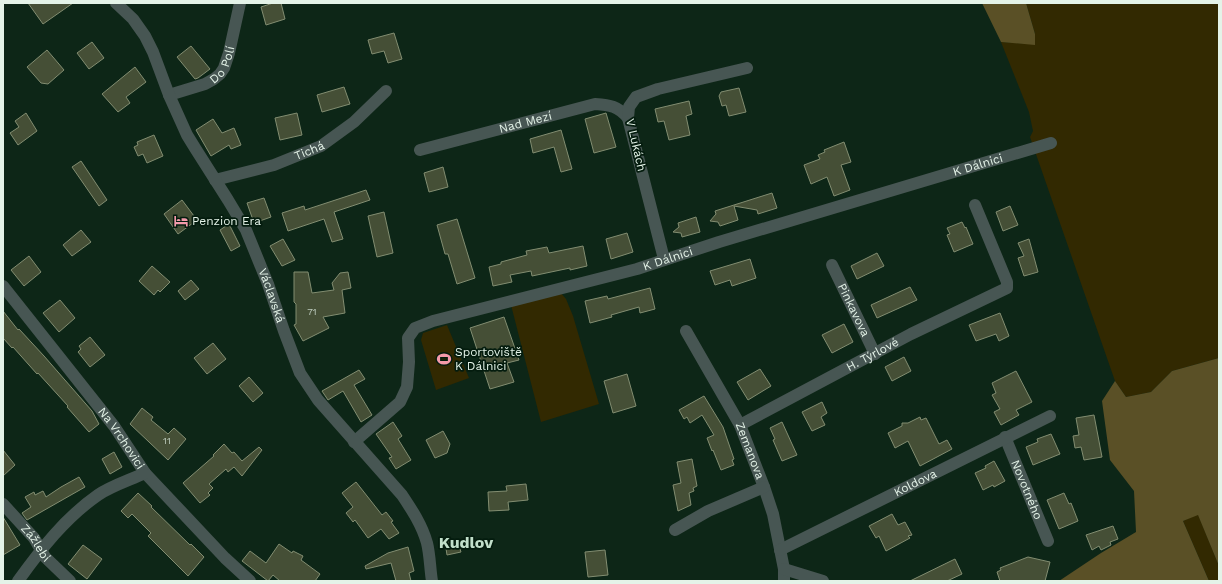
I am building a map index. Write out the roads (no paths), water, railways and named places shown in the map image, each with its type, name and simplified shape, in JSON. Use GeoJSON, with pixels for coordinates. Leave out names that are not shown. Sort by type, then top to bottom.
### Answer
{"type":"FeatureCollection","features":[{"type":"Feature","properties":{"kind":"street","name":"Václavská"},"geometry":{"type":"LineString","coordinates":[[116,3],[132,19],[145,36],[187,135],[246,230],[262,268],[291,352],[300,373],[318,400],[402,495],[412,510],[420,525],[427,544],[432,581]]}},
{"type":"Feature","properties":{"kind":"street","name":"Do Polí"},"geometry":{"type":"LineString","coordinates":[[169,94],[205,84],[214,80],[220,74],[224,68],[229,53],[240,3]]}},
{"type":"Feature","properties":{"kind":"street","name":"V Lukách"},"geometry":{"type":"LineString","coordinates":[[664,260],[628,118],[629,107],[636,97],[658,89],[747,68]]}},
{"type":"Feature","properties":{"kind":"street","name":"Tichá"},"geometry":{"type":"LineString","coordinates":[[215,180],[274,165],[321,146],[354,122],[386,91]]}},
{"type":"Feature","properties":{"kind":"street","name":"Nad Mezí"},"geometry":{"type":"LineString","coordinates":[[420,150],[595,104],[610,105],[622,111],[628,118]]}},
{"type":"Feature","properties":{"kind":"street","name":"K Dálnici"},"geometry":{"type":"LineString","coordinates":[[354,442],[400,402],[407,387],[409,362],[408,338],[414,328],[433,321],[637,269],[962,168],[1051,143]]}},
{"type":"Feature","properties":{"kind":"street","name":"H. Týrlové"},"geometry":{"type":"LineString","coordinates":[[740,425],[911,334],[1007,288],[1007,282],[975,205]]}},
{"type":"Feature","properties":{"kind":"street","name":"Pinkavova"},"geometry":{"type":"LineString","coordinates":[[832,265],[875,354]]}},
{"type":"Feature","properties":{"kind":"street","name":"Na Vrchovici"},"geometry":{"type":"LineString","coordinates":[[3,286],[114,426],[145,473],[224,558],[250,581]]}},
{"type":"Feature","properties":{"kind":"street","name":"Zemanova"},"geometry":{"type":"LineString","coordinates":[[686,331],[740,425],[764,488],[772,514],[784,575]]}},
{"type":"Feature","properties":{"kind":"street","name":"Koldova"},"geometry":{"type":"LineString","coordinates":[[780,550],[1050,416]]}},
{"type":"Feature","properties":{"kind":"street","name":"Novotného"},"geometry":{"type":"LineString","coordinates":[[1005,437],[1048,541]]}},
{"type":"Feature","properties":{"kind":"street"},"geometry":{"type":"LineString","coordinates":[[18,581],[41,550],[71,518],[98,495],[145,473]]}},
{"type":"Feature","properties":{"kind":"street"},"geometry":{"type":"LineString","coordinates":[[675,530],[708,511],[764,488]]}},
{"type":"Feature","properties":{"kind":"street","name":"Zážlebí"},"geometry":{"type":"LineString","coordinates":[[3,504],[34,538],[45,557],[70,581]]}},
{"type":"Feature","properties":{"kind":"street"},"geometry":{"type":"LineString","coordinates":[[784,575],[823,581]]}},
{"type":"Feature","properties":{"kind":"place","name":"Penzion Era"},"geometry":{"type":"Point","coordinates":[181,221]}},
{"type":"Feature","properties":{"kind":"place","name":"Sportoviště K Dálnici"},"geometry":{"type":"Point","coordinates":[444,359]}},
{"type":"Feature","properties":{"kind":"district","name":"Kudlov"},"geometry":{"type":"Point","coordinates":[466,542]}}]}
